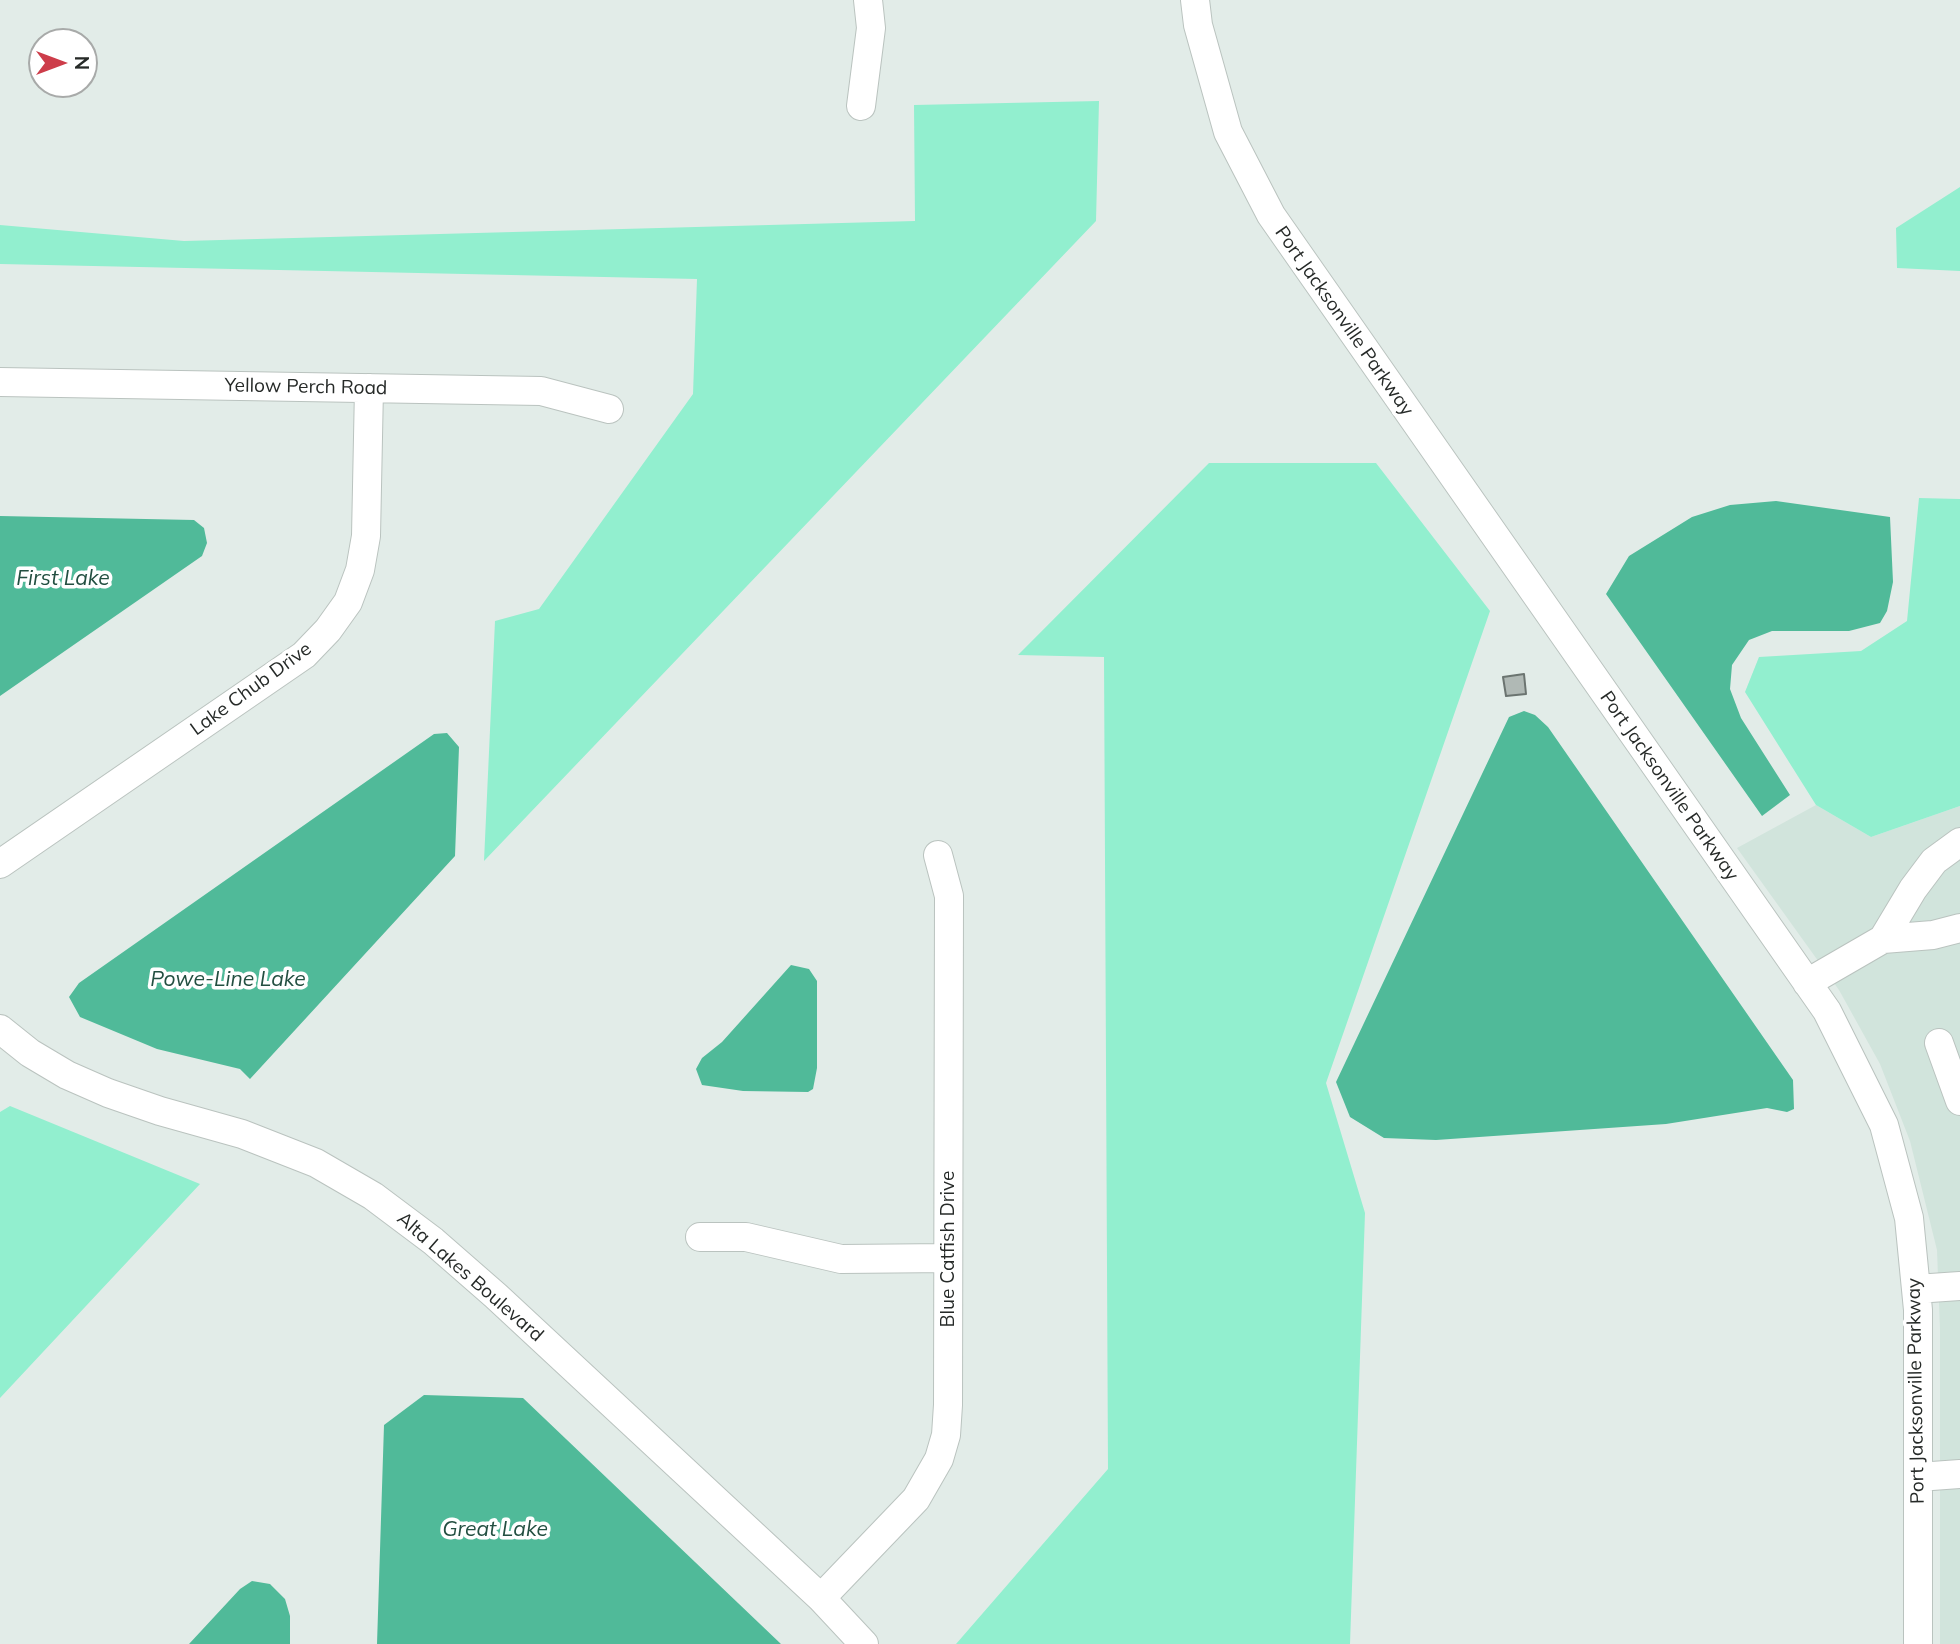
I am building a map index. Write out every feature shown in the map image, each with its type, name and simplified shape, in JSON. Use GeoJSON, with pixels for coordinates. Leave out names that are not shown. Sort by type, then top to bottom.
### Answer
{"type":"FeatureCollection","features":[{"type":"Feature","properties":{"kind":"street"},"geometry":{"type":"LineString","coordinates":[[861,106],[870,28],[868,0]]}},
{"type":"Feature","properties":{"kind":"street","name":"Port Jacksonville Parkway"},"geometry":{"type":"LineString","coordinates":[[1195,0],[1198,25],[1228,132],[1271,215],[1826,1011],[1884,1125],[1909,1219],[1918,1310],[1918,1644]]}},
{"type":"Feature","properties":{"kind":"street","name":"Yellow Perch Road"},"geometry":{"type":"LineString","coordinates":[[0,382],[541,391],[609,409]]}},
{"type":"Feature","properties":{"kind":"street","name":"Lake Chub Drive"},"geometry":{"type":"LineString","coordinates":[[0,864],[304,655],[328,630],[348,603],[360,570],[366,536],[369,388]]}},
{"type":"Feature","properties":{"kind":"street"},"geometry":{"type":"LineString","coordinates":[[1883,939],[1913,889],[1934,861],[1960,842]]}},
{"type":"Feature","properties":{"kind":"street","name":"Blue Catfish Drive"},"geometry":{"type":"LineString","coordinates":[[821,1598],[916,1499],[939,1459],[946,1435],[949,896],[938,855]]}},
{"type":"Feature","properties":{"kind":"street"},"geometry":{"type":"LineString","coordinates":[[1807,983],[1883,939],[1933,935],[1960,929]]}},
{"type":"Feature","properties":{"kind":"street","name":"Alta Lakes Boulevard"},"geometry":{"type":"LineString","coordinates":[[0,1029],[30,1053],[67,1075],[160,1111],[242,1133],[316,1163],[373,1196],[433,1241],[496,1296],[821,1598],[864,1644]]}},
{"type":"Feature","properties":{"kind":"street"},"geometry":{"type":"LineString","coordinates":[[1939,1043],[1960,1101]]}},
{"type":"Feature","properties":{"kind":"street"},"geometry":{"type":"LineString","coordinates":[[700,1237],[746,1237],[841,1258],[948,1258]]}},
{"type":"Feature","properties":{"kind":"street"},"geometry":{"type":"LineString","coordinates":[[1916,1289],[1960,1286]]}},
{"type":"Feature","properties":{"kind":"street"},"geometry":{"type":"LineString","coordinates":[[1918,1476],[1960,1474]]}},
{"type":"Feature","properties":{"kind":"shaded area"},"geometry":{"type":"Polygon","coordinates":[[[1099,101],[1096,221],[484,861],[495,621],[539,609],[693,394],[697,279],[0,264],[0,225],[184,241],[915,221],[914,105],[1099,101]]]}},
{"type":"Feature","properties":{"kind":"shaded area"},"geometry":{"type":"Polygon","coordinates":[[[1960,187],[1960,271],[1897,268],[1896,228],[1960,187]]]}},
{"type":"Feature","properties":{"kind":"shaded area"},"geometry":{"type":"Polygon","coordinates":[[[1209,463],[1376,463],[1490,611],[1326,1083],[1365,1213],[1350,1644],[956,1644],[1108,1469],[1104,657],[1018,655],[1209,463]]]}},
{"type":"Feature","properties":{"kind":"shaded area"},"geometry":{"type":"Polygon","coordinates":[[[1919,498],[1960,499],[1960,806],[1871,837],[1816,805],[1745,692],[1759,657],[1861,651],[1907,621],[1919,498]]]}},
{"type":"Feature","properties":{"kind":"shaded area"},"geometry":{"type":"Polygon","coordinates":[[[1816,805],[1871,837],[1960,806],[1960,1644],[1940,1644],[1940,1329],[1937,1250],[1910,1141],[1880,1064],[1839,990],[1737,848],[1816,805]]]}},
{"type":"Feature","properties":{"kind":"shaded area"},"geometry":{"type":"Polygon","coordinates":[[[10,1106],[200,1184],[0,1398],[0,1112],[10,1106]]]}},
{"type":"Feature","properties":{"kind":"water"},"geometry":{"type":"Polygon","coordinates":[[[1776,501],[1890,517],[1893,582],[1887,611],[1880,623],[1849,631],[1772,631],[1749,640],[1732,665],[1730,689],[1741,718],[1790,795],[1762,816],[1606,594],[1629,556],[1692,517],[1730,505],[1776,501]]]}},
{"type":"Feature","properties":{"kind":"water","name":"First Lake"},"geometry":{"type":"Polygon","coordinates":[[[0,516],[194,520],[204,528],[207,543],[202,556],[0,696],[0,516]]]}},
{"type":"Feature","properties":{"kind":"water"},"geometry":{"type":"Polygon","coordinates":[[[1524,711],[1535,715],[1548,727],[1793,1080],[1794,1109],[1787,1112],[1767,1108],[1666,1124],[1436,1140],[1384,1138],[1350,1117],[1336,1082],[1509,717],[1524,711]]]}},
{"type":"Feature","properties":{"kind":"water","name":"Powe-Line Lake"},"geometry":{"type":"Polygon","coordinates":[[[447,733],[459,747],[455,856],[250,1079],[240,1069],[157,1049],[80,1017],[69,997],[79,983],[434,734],[447,733]]]}},
{"type":"Feature","properties":{"kind":"water"},"geometry":{"type":"Polygon","coordinates":[[[791,965],[809,969],[817,981],[817,1068],[813,1089],[808,1092],[743,1091],[702,1085],[696,1069],[702,1058],[722,1042],[791,965]]]}},
{"type":"Feature","properties":{"kind":"water","name":"Great Lake"},"geometry":{"type":"Polygon","coordinates":[[[424,1395],[523,1398],[781,1644],[377,1644],[384,1425],[424,1395]]]}},
{"type":"Feature","properties":{"kind":"water"},"geometry":{"type":"Polygon","coordinates":[[[252,1581],[270,1584],[285,1599],[290,1616],[290,1644],[189,1644],[240,1589],[252,1581]]]}},
{"type":"Feature","properties":{"kind":"building"},"geometry":{"type":"Polygon","coordinates":[[[1524,674],[1526,694],[1506,696],[1503,677],[1524,674]]]}}]}
